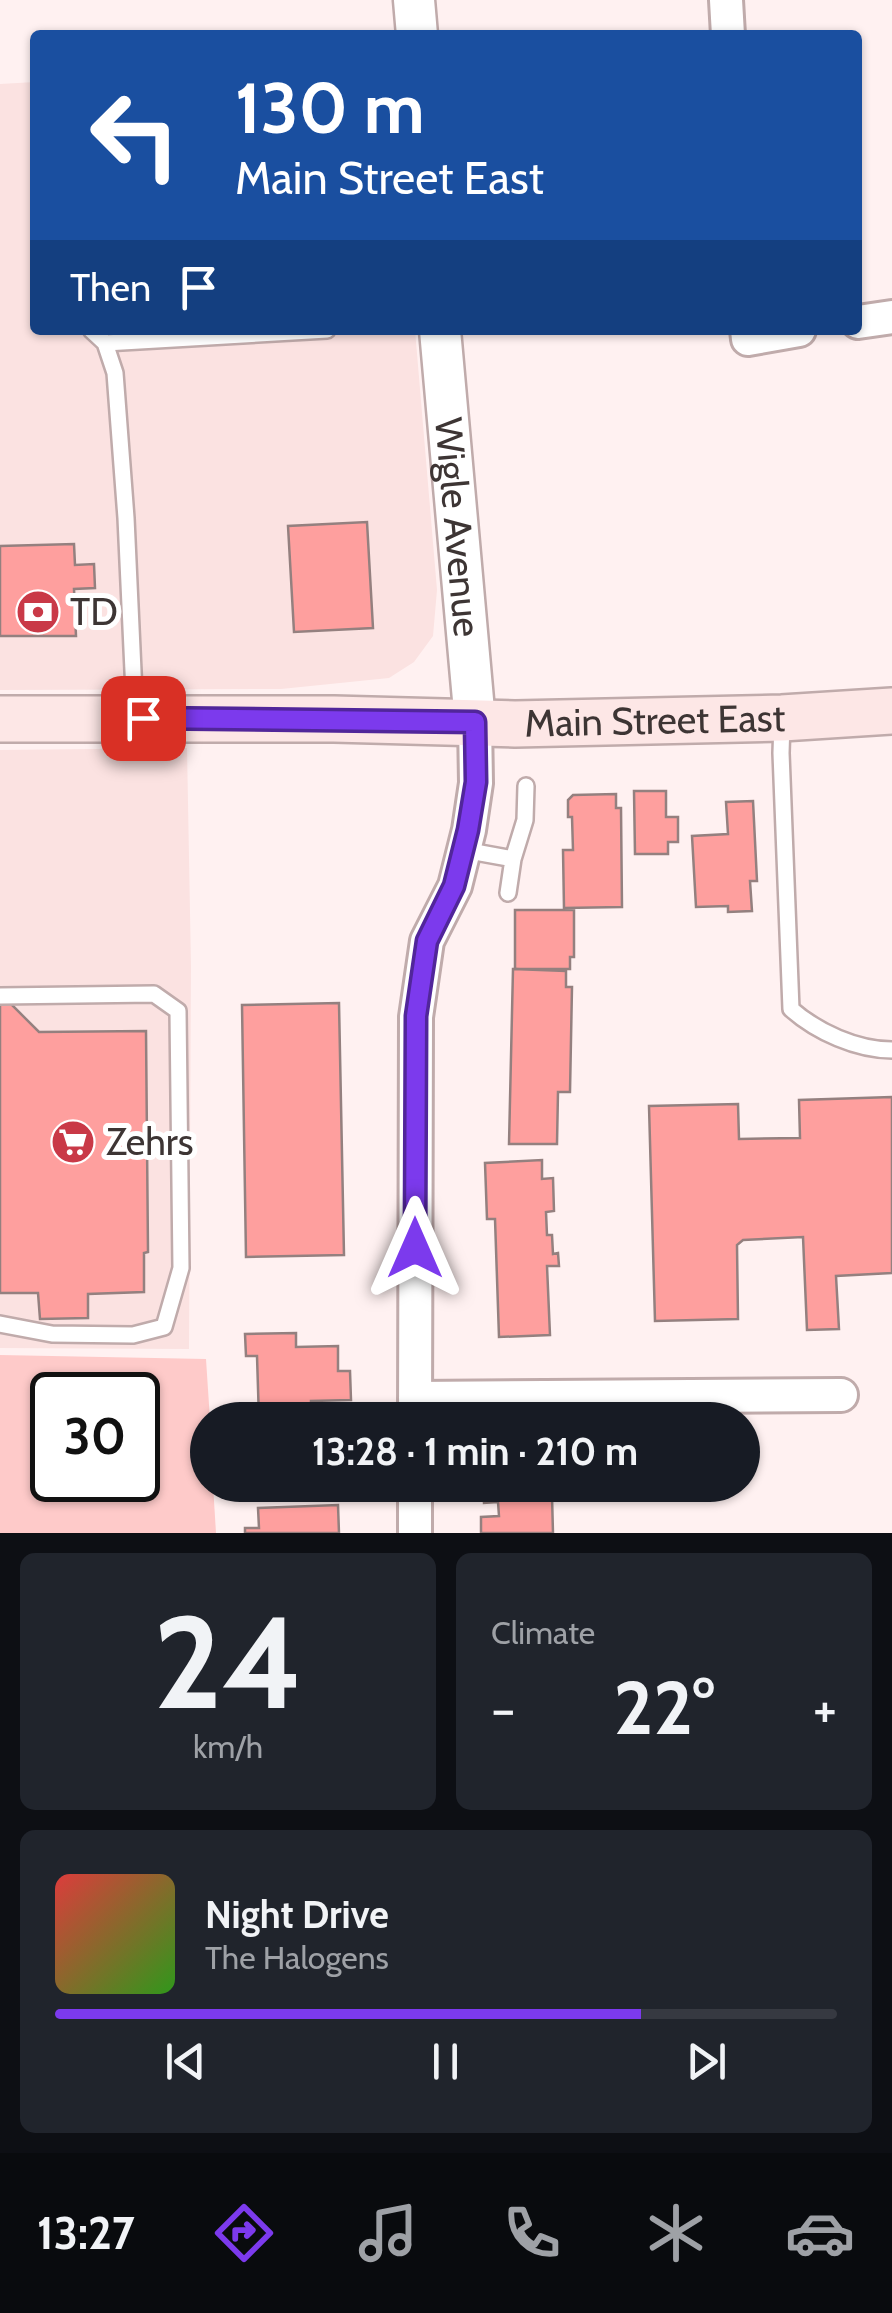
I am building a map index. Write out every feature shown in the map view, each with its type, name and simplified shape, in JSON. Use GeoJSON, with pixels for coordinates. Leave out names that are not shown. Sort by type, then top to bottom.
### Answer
{"type":"FeatureCollection","features":[{"type":"Feature","properties":{"kind":"main road","name":"Main Street East"},"geometry":{"type":"LineString","coordinates":[[0,719],[515,724],[782,718],[892,711]]}},
{"type":"Feature","properties":{"kind":"street"},"geometry":{"type":"LineString","coordinates":[[414,0],[417,30]]}},
{"type":"Feature","properties":{"kind":"street"},"geometry":{"type":"LineString","coordinates":[[726,0],[728,30]]}},
{"type":"Feature","properties":{"kind":"street"},"geometry":{"type":"LineString","coordinates":[[862,321],[892,317]]}},
{"type":"Feature","properties":{"kind":"street","name":"Wigle Avenue"},"geometry":{"type":"LineString","coordinates":[[440,335],[475,722]]}},
{"type":"Feature","properties":{"kind":"street"},"geometry":{"type":"LineString","coordinates":[[748,335],[748,339],[771,335]]}},
{"type":"Feature","properties":{"kind":"street"},"geometry":{"type":"LineString","coordinates":[[415,1402],[416,1016],[427,941],[454,886],[464,850],[476,782],[475,722]]}},
{"type":"Feature","properties":{"kind":"street"},"geometry":{"type":"LineString","coordinates":[[628,1402],[841,1395]]}},
{"type":"Feature","properties":{"kind":"street"},"geometry":{"type":"LineString","coordinates":[[415,1502],[416,1533]]}},
{"type":"Feature","properties":{"kind":"lane"},"geometry":{"type":"LineString","coordinates":[[96,335],[105,343],[115,372],[135,719]]}},
{"type":"Feature","properties":{"kind":"lane"},"geometry":{"type":"LineString","coordinates":[[105,343],[242,335]]}},
{"type":"Feature","properties":{"kind":"lane"},"geometry":{"type":"LineString","coordinates":[[782,718],[791,1010],[808,1024],[872,1050],[892,1050]]}},
{"type":"Feature","properties":{"kind":"lane"},"geometry":{"type":"LineString","coordinates":[[508,893],[513,858],[525,820],[526,786]]}},
{"type":"Feature","properties":{"kind":"lane"},"geometry":{"type":"LineString","coordinates":[[464,850],[513,858]]}},
{"type":"Feature","properties":{"kind":"lane"},"geometry":{"type":"LineString","coordinates":[[0,996],[154,994],[178,1012],[180,1268],[164,1327],[133,1335],[52,1334],[0,1324]]}},
{"type":"Feature","properties":{"kind":"shaded area"},"geometry":{"type":"Polygon","coordinates":[[[30,82],[30,335],[415,335],[437,590],[433,636],[414,662],[389,678],[281,689],[0,690],[0,84],[30,82]]]}},
{"type":"Feature","properties":{"kind":"shaded area"},"geometry":{"type":"Polygon","coordinates":[[[187,748],[191,966],[189,1349],[0,1348],[0,750],[187,748]]]}},
{"type":"Feature","properties":{"kind":"shaded area"},"geometry":{"type":"Polygon","coordinates":[[[0,1355],[206,1359],[209,1402],[190,1402],[190,1502],[214,1502],[216,1533],[0,1533],[0,1355]]]}},
{"type":"Feature","properties":{"kind":"building"},"geometry":{"type":"Polygon","coordinates":[[[367,522],[373,628],[294,632],[288,526],[367,522]]]}},
{"type":"Feature","properties":{"kind":"building","name":"TD"},"geometry":{"type":"Polygon","coordinates":[[[74,544],[75,565],[94,564],[95,588],[74,589],[76,636],[0,636],[0,546],[74,544]]]}},
{"type":"Feature","properties":{"kind":"building"},"geometry":{"type":"Polygon","coordinates":[[[634,791],[666,791],[666,817],[678,817],[678,842],[668,842],[668,854],[635,854],[634,791]]]}},
{"type":"Feature","properties":{"kind":"building"},"geometry":{"type":"Polygon","coordinates":[[[616,794],[616,808],[621,808],[622,907],[564,908],[563,850],[573,850],[568,800],[573,795],[616,794]]]}},
{"type":"Feature","properties":{"kind":"building"},"geometry":{"type":"Polygon","coordinates":[[[753,801],[757,881],[750,881],[752,911],[728,912],[728,906],[696,907],[692,836],[728,834],[726,802],[753,801]]]}},
{"type":"Feature","properties":{"kind":"building"},"geometry":{"type":"Polygon","coordinates":[[[515,910],[574,910],[574,957],[570,957],[570,969],[515,969],[515,910]]]}},
{"type":"Feature","properties":{"kind":"building"},"geometry":{"type":"Polygon","coordinates":[[[513,969],[566,971],[566,987],[572,987],[570,1092],[558,1092],[557,1144],[509,1144],[513,969]]]}},
{"type":"Feature","properties":{"kind":"building","name":"Zehrs"},"geometry":{"type":"Polygon","coordinates":[[[0,993],[39,1032],[146,1031],[148,1252],[144,1253],[144,1292],[88,1294],[88,1318],[40,1319],[38,1293],[0,1293],[0,993]]]}},
{"type":"Feature","properties":{"kind":"building"},"geometry":{"type":"Polygon","coordinates":[[[339,1003],[344,1255],[246,1257],[242,1005],[339,1003]]]}},
{"type":"Feature","properties":{"kind":"building"},"geometry":{"type":"Polygon","coordinates":[[[892,1097],[892,1273],[836,1276],[839,1329],[807,1330],[803,1237],[743,1240],[737,1245],[738,1319],[655,1321],[649,1106],[738,1104],[739,1139],[800,1138],[799,1100],[892,1097]]]}},
{"type":"Feature","properties":{"kind":"building"},"geometry":{"type":"Polygon","coordinates":[[[542,1160],[542,1179],[553,1178],[554,1211],[546,1212],[547,1235],[552,1235],[553,1254],[558,1253],[559,1266],[547,1266],[550,1335],[499,1337],[495,1219],[487,1219],[485,1163],[542,1160]]]}},
{"type":"Feature","properties":{"kind":"building"},"geometry":{"type":"Polygon","coordinates":[[[296,1333],[296,1347],[338,1346],[338,1371],[350,1371],[351,1400],[258,1402],[257,1356],[246,1356],[245,1334],[296,1333]]]}},
{"type":"Feature","properties":{"kind":"building"},"geometry":{"type":"Polygon","coordinates":[[[498,1502],[552,1502],[553,1533],[481,1533],[481,1517],[499,1516],[498,1502]]]}},
{"type":"Feature","properties":{"kind":"building"},"geometry":{"type":"Polygon","coordinates":[[[338,1505],[339,1533],[245,1533],[245,1528],[259,1528],[258,1508],[338,1505]]]}},
{"type":"Feature","properties":{"kind":"place","name":"TD"},"geometry":{"type":"Point","coordinates":[38,612]}},
{"type":"Feature","properties":{"kind":"place","name":"Zehrs"},"geometry":{"type":"Point","coordinates":[73,1142]}},
{"type":"Feature","properties":{"kind":"route"},"geometry":{"type":"LineString","coordinates":[[143,718],[475,722],[476,782],[468,830],[454,886],[427,941],[416,1016],[415,1248]]}}]}
